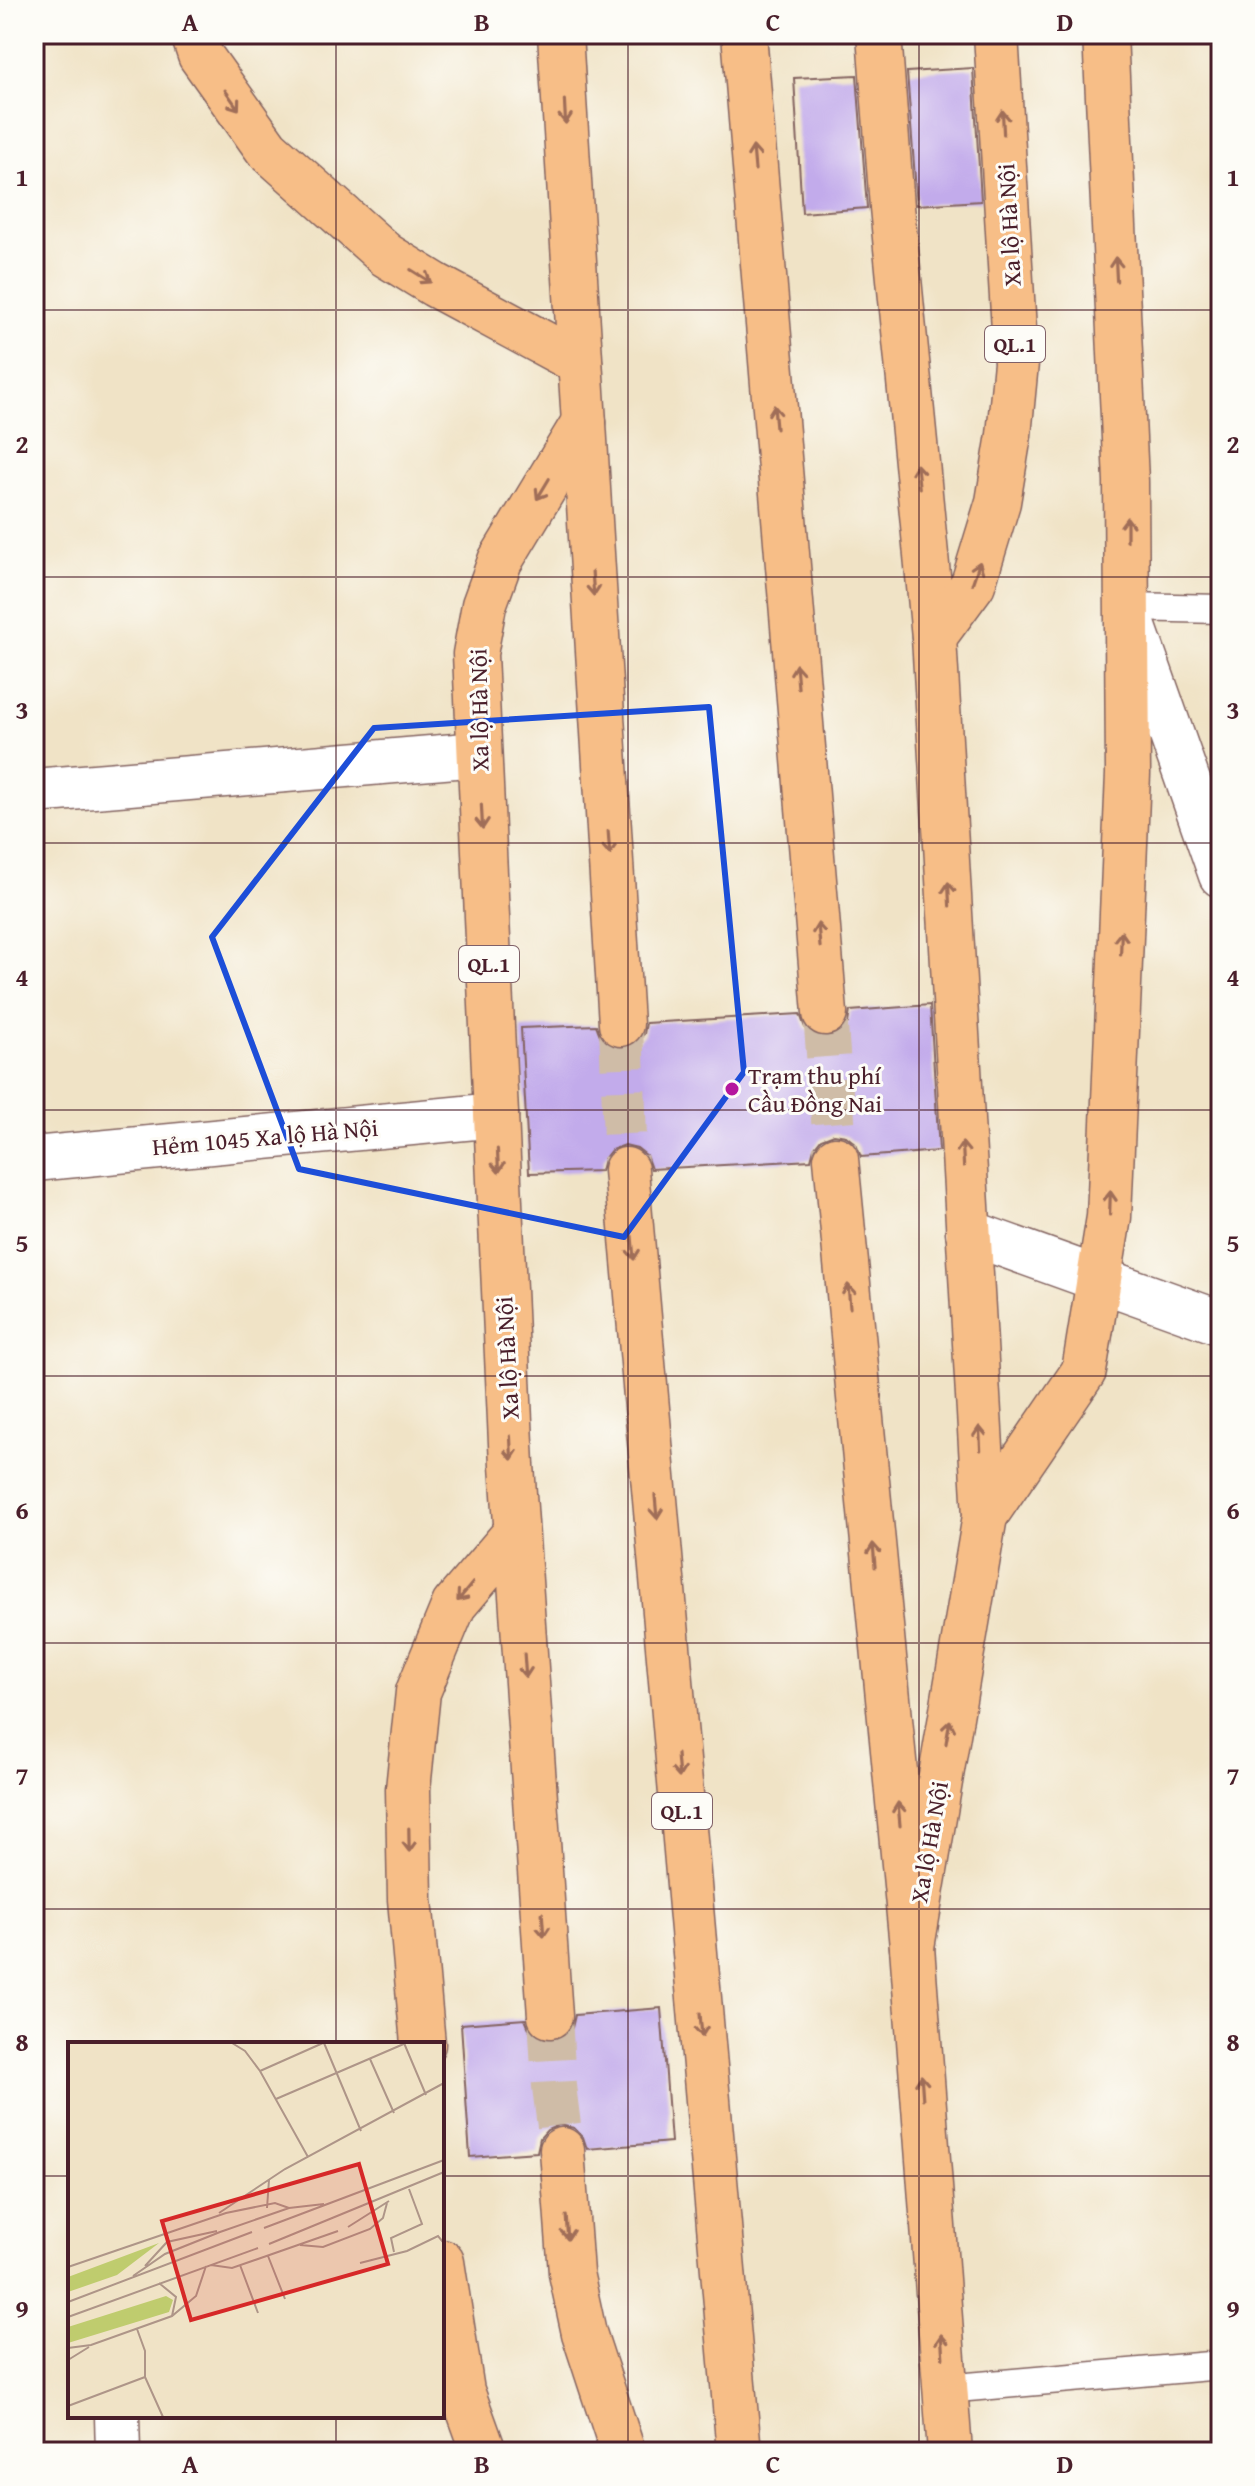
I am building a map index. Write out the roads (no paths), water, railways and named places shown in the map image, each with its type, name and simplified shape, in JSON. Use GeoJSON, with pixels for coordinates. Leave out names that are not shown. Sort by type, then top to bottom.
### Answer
{"type":"FeatureCollection","features":[{"type":"Feature","properties":{"kind":"highway"},"geometry":{"type":"LineString","coordinates":[[193,34],[200,55],[267,149],[386,255],[580,363]]}},
{"type":"Feature","properties":{"kind":"highway"},"geometry":{"type":"LineString","coordinates":[[560,34],[621,1024]]}},
{"type":"Feature","properties":{"kind":"highway"},"geometry":{"type":"LineString","coordinates":[[744,34],[825,1013]]}},
{"type":"Feature","properties":{"kind":"highway","name":"Xa lộ Hà Nội"},"geometry":{"type":"LineString","coordinates":[[879,34],[892,207],[934,637],[985,1516],[912,1947]]}},
{"type":"Feature","properties":{"kind":"highway","name":"Xa lộ Hà Nội"},"geometry":{"type":"LineString","coordinates":[[934,637],[973,584],[998,502],[1009,435],[1016,363],[996,34]]}},
{"type":"Feature","properties":{"kind":"highway"},"geometry":{"type":"LineString","coordinates":[[985,1516],[1084,1371],[1109,1217],[1128,790],[1126,481],[1105,34]]}},
{"type":"Feature","properties":{"kind":"highway","name":"Xa lộ Hà Nội"},"geometry":{"type":"LineString","coordinates":[[550,2016],[516,1532],[475,654],[484,605],[500,561],[584,422]]}},
{"type":"Feature","properties":{"kind":"highway","name":"Xa lộ Hà Nội"},"geometry":{"type":"LineString","coordinates":[[836,1159],[912,1947],[950,2452]]}},
{"type":"Feature","properties":{"kind":"highway","name":"QL.1"},"geometry":{"type":"LineString","coordinates":[[626,1170],[739,2452]]}},
{"type":"Feature","properties":{"kind":"highway"},"geometry":{"type":"LineString","coordinates":[[423,2042],[410,1899],[408,1805],[418,1692],[454,1605],[516,1532]]}},
{"type":"Feature","properties":{"kind":"highway"},"geometry":{"type":"LineString","coordinates":[[562,2150],[571,2273],[584,2333],[623,2452]]}},
{"type":"Feature","properties":{"kind":"highway"},"geometry":{"type":"LineString","coordinates":[[444,2275],[462,2391],[484,2452]]}},
{"type":"Feature","properties":{"kind":"street"},"geometry":{"type":"LineString","coordinates":[[1127,607],[1221,875]]}},
{"type":"Feature","properties":{"kind":"street"},"geometry":{"type":"LineString","coordinates":[[34,791],[479,754]]}},
{"type":"Feature","properties":{"kind":"street","name":"Hẻm 1045 Xa lộ Hà Nội"},"geometry":{"type":"LineString","coordinates":[[34,1159],[496,1115]]}},
{"type":"Feature","properties":{"kind":"street"},"geometry":{"type":"LineString","coordinates":[[968,1232],[1221,1323]]}},
{"type":"Feature","properties":{"kind":"street"},"geometry":{"type":"LineString","coordinates":[[117,2418],[118,2452]]}},
{"type":"Feature","properties":{"kind":"lane"},"geometry":{"type":"LineString","coordinates":[[1127,607],[1221,609]]}},
{"type":"Feature","properties":{"kind":"lane"},"geometry":{"type":"LineString","coordinates":[[945,2389],[1221,2365]]}},
{"type":"Feature","properties":{"kind":"tunnel"},"geometry":{"type":"LineString","coordinates":[[825,1013],[836,1159]]}},
{"type":"Feature","properties":{"kind":"tunnel"},"geometry":{"type":"LineString","coordinates":[[621,1024],[626,1170]]}},
{"type":"Feature","properties":{"kind":"tunnel"},"geometry":{"type":"LineString","coordinates":[[550,2016],[562,2150]]}},
{"type":"Feature","properties":{"kind":"place","name":"Trạm thu phí Cầu Đồng Nai"},"geometry":{"type":"Point","coordinates":[732,1089]}}]}
